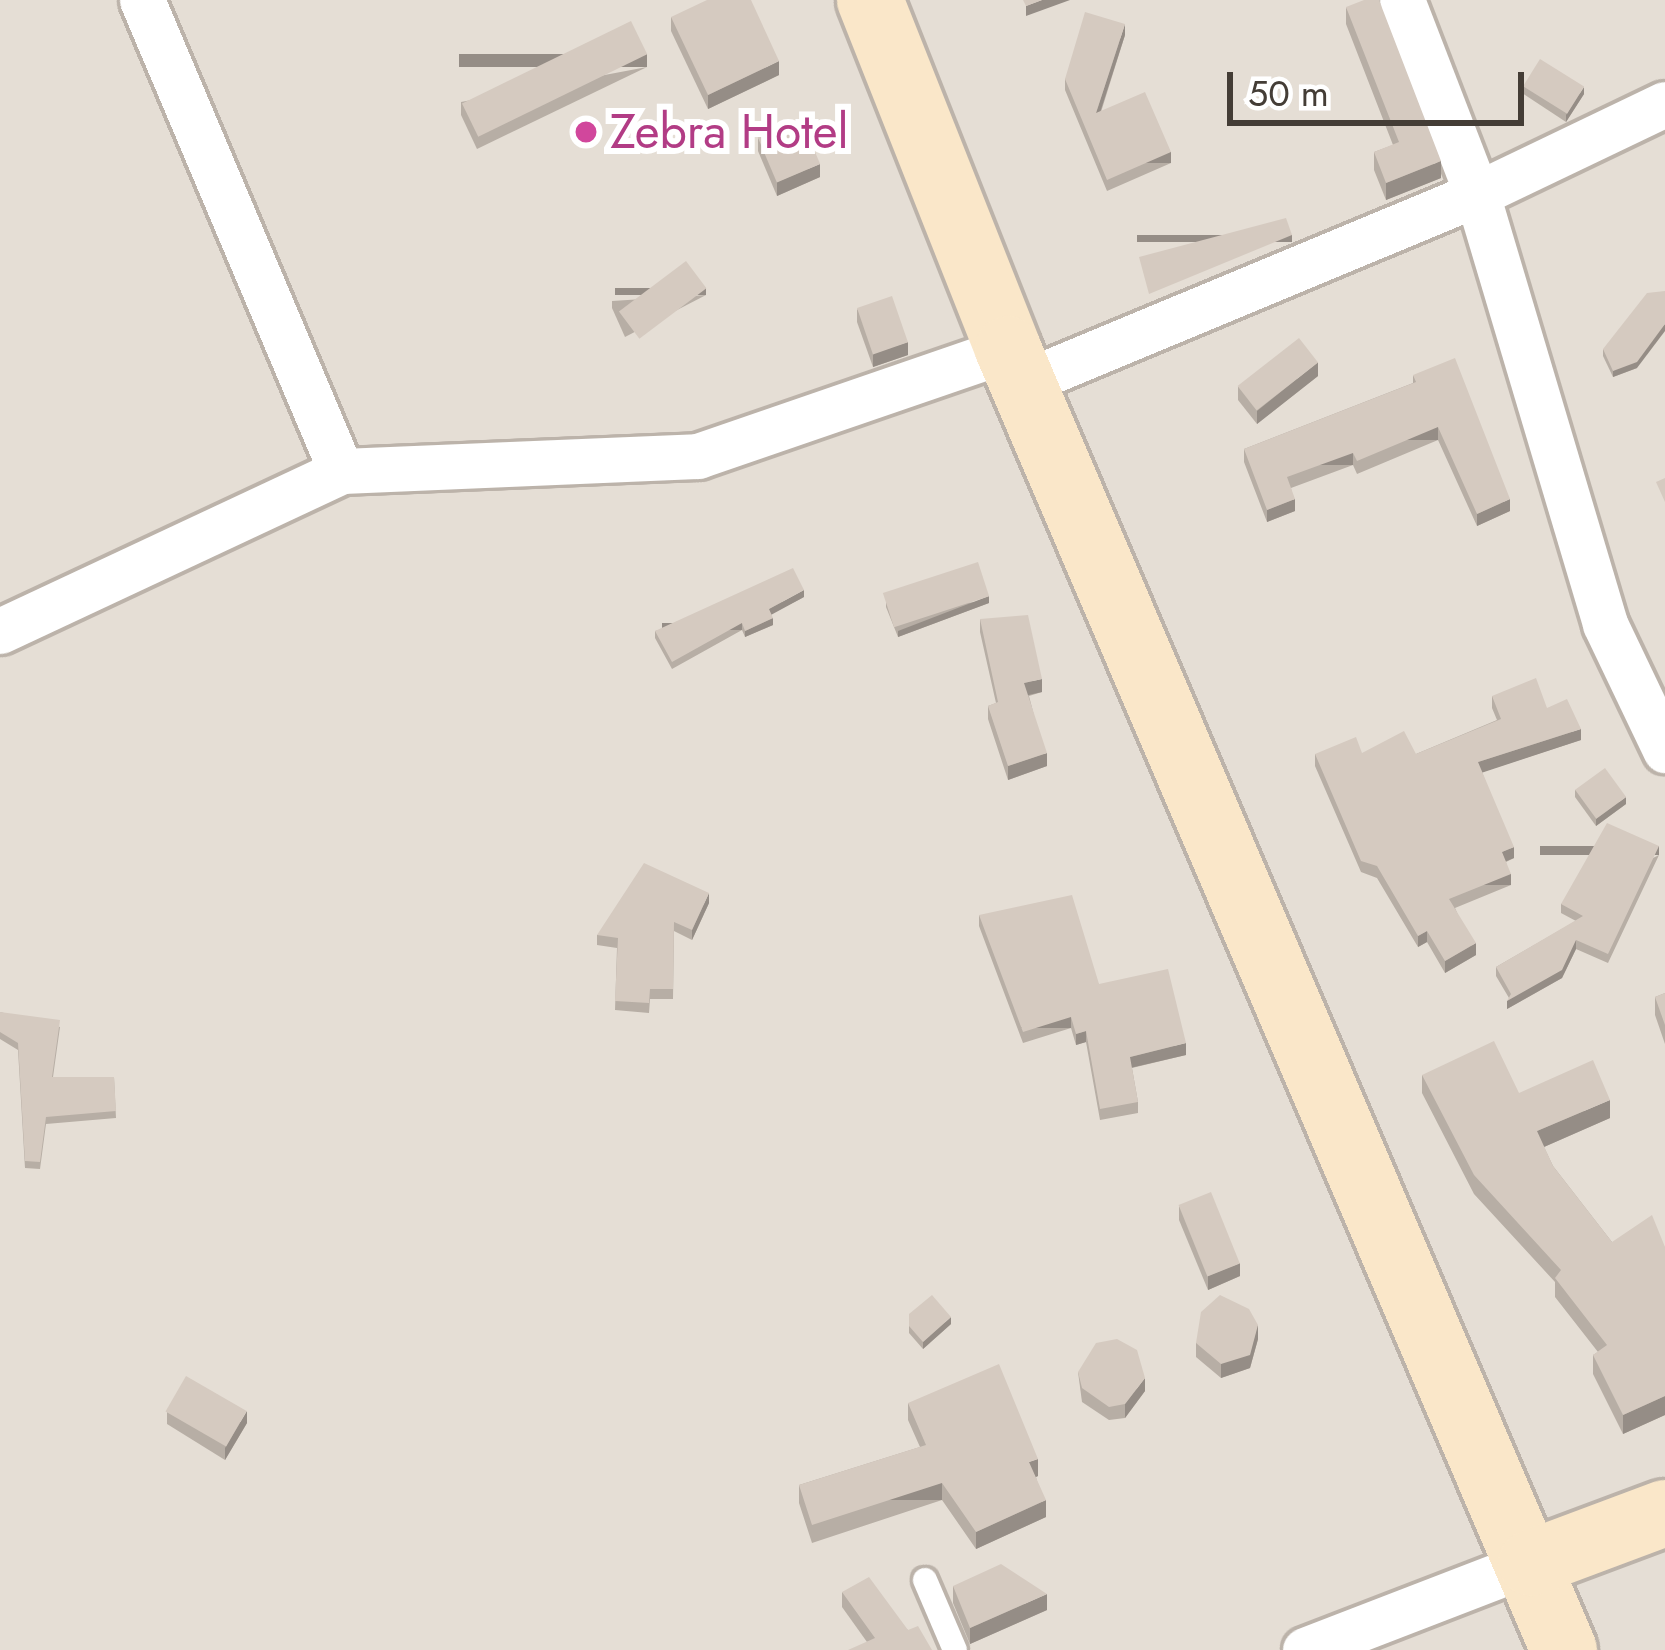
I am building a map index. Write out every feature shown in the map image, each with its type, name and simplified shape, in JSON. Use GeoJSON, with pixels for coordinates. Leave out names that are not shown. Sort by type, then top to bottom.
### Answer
{"type":"FeatureCollection","features":[{"type":"Feature","properties":{"kind":"street"},"geometry":{"type":"LineString","coordinates":[[142,0],[341,471]]}},
{"type":"Feature","properties":{"kind":"street"},"geometry":{"type":"LineString","coordinates":[[870,0],[1017,365],[1531,1562],[1564,1650]]}},
{"type":"Feature","properties":{"kind":"street"},"geometry":{"type":"LineString","coordinates":[[1402,0],[1477,194],[1605,624],[1665,750]]}},
{"type":"Feature","properties":{"kind":"street"},"geometry":{"type":"LineString","coordinates":[[0,632],[341,471],[698,456],[1017,365],[1477,194],[1665,104]]}},
{"type":"Feature","properties":{"kind":"street"},"geometry":{"type":"LineString","coordinates":[[1305,1650],[1665,1514]]}},
{"type":"Feature","properties":{"kind":"lane"},"geometry":{"type":"LineString","coordinates":[[925,1580],[956,1650]]}},
{"type":"Feature","properties":{"kind":"shaded area"},"geometry":{"type":"Polygon","coordinates":[[[0,0],[1665,0],[1665,1650],[0,1650],[0,0]]]}},
{"type":"Feature","properties":{"kind":"building"},"geometry":{"type":"Polygon","coordinates":[[[707,0],[751,0],[779,61],[708,95],[671,17],[707,0]]]}},
{"type":"Feature","properties":{"kind":"building"},"geometry":{"type":"Polygon","coordinates":[[[1379,0],[1441,161],[1386,183],[1374,152],[1399,142],[1346,7],[1379,0]]]}},
{"type":"Feature","properties":{"kind":"building"},"geometry":{"type":"Polygon","coordinates":[[[1085,12],[1125,24],[1096,113],[1145,92],[1171,152],[1107,180],[1065,79],[1085,12]]]}},
{"type":"Feature","properties":{"kind":"building"},"geometry":{"type":"Polygon","coordinates":[[[631,21],[647,54],[478,137],[462,103],[631,21]]]}},
{"type":"Feature","properties":{"kind":"building"},"geometry":{"type":"Polygon","coordinates":[[[1540,59],[1584,87],[1567,114],[1523,86],[1540,59]]]}},
{"type":"Feature","properties":{"kind":"building"},"geometry":{"type":"Polygon","coordinates":[[[801,119],[820,164],[777,182],[758,137],[801,119]]]}},
{"type":"Feature","properties":{"kind":"building"},"geometry":{"type":"Polygon","coordinates":[[[1286,218],[1292,235],[1149,294],[1139,257],[1286,218]]]}},
{"type":"Feature","properties":{"kind":"building"},"geometry":{"type":"Polygon","coordinates":[[[686,261],[706,288],[639,339],[619,312],[686,261]]]}},
{"type":"Feature","properties":{"kind":"building"},"geometry":{"type":"Polygon","coordinates":[[[1665,291],[1665,324],[1637,362],[1613,371],[1603,349],[1647,293],[1665,291]]]}},
{"type":"Feature","properties":{"kind":"building"},"geometry":{"type":"Polygon","coordinates":[[[892,296],[908,342],[873,354],[857,308],[892,296]]]}},
{"type":"Feature","properties":{"kind":"building"},"geometry":{"type":"Polygon","coordinates":[[[1299,338],[1318,362],[1257,410],[1238,386],[1299,338]]]}},
{"type":"Feature","properties":{"kind":"building"},"geometry":{"type":"Polygon","coordinates":[[[1455,358],[1510,499],[1477,514],[1438,427],[1357,461],[1353,453],[1287,477],[1295,499],[1267,510],[1244,449],[1416,382],[1413,375],[1455,358]]]}},
{"type":"Feature","properties":{"kind":"building"},"geometry":{"type":"Polygon","coordinates":[[[1665,478],[1665,502],[1656,482],[1665,478]]]}},
{"type":"Feature","properties":{"kind":"building"},"geometry":{"type":"Polygon","coordinates":[[[978,562],[989,596],[894,627],[883,593],[978,562]]]}},
{"type":"Feature","properties":{"kind":"building"},"geometry":{"type":"Polygon","coordinates":[[[793,568],[804,590],[769,609],[773,618],[745,631],[742,623],[672,662],[655,631],[793,568]]]}},
{"type":"Feature","properties":{"kind":"building"},"geometry":{"type":"Polygon","coordinates":[[[1028,615],[1042,679],[1024,683],[1047,753],[1008,766],[988,706],[998,702],[980,619],[1028,615]]]}},
{"type":"Feature","properties":{"kind":"building"},"geometry":{"type":"Polygon","coordinates":[[[1536,678],[1547,708],[1567,699],[1581,729],[1478,762],[1514,847],[1502,852],[1511,874],[1449,899],[1476,943],[1445,961],[1427,931],[1418,936],[1377,866],[1361,861],[1315,754],[1356,737],[1362,753],[1404,731],[1416,754],[1501,719],[1492,696],[1536,678]]]}},
{"type":"Feature","properties":{"kind":"building"},"geometry":{"type":"Polygon","coordinates":[[[1605,768],[1626,797],[1596,819],[1575,790],[1605,768]]]}},
{"type":"Feature","properties":{"kind":"building"},"geometry":{"type":"Polygon","coordinates":[[[1607,823],[1659,846],[1608,954],[1576,940],[1562,970],[1507,1001],[1511,994],[1496,967],[1583,916],[1561,904],[1607,823]]]}},
{"type":"Feature","properties":{"kind":"building"},"geometry":{"type":"Polygon","coordinates":[[[644,863],[709,893],[692,930],[674,922],[673,989],[650,989],[649,1003],[615,1001],[618,938],[597,935],[644,863]]]}},
{"type":"Feature","properties":{"kind":"building"},"geometry":{"type":"Polygon","coordinates":[[[1072,895],[1099,984],[1168,969],[1186,1043],[1130,1057],[1138,1102],[1100,1109],[1086,1031],[1076,1034],[1071,1017],[1023,1032],[979,915],[1072,895]]]}},
{"type":"Feature","properties":{"kind":"building"},"geometry":{"type":"Polygon","coordinates":[[[1665,993],[1665,1025],[1655,997],[1665,993]]]}},
{"type":"Feature","properties":{"kind":"building"},"geometry":{"type":"Polygon","coordinates":[[[0,1012],[60,1020],[52,1077],[114,1077],[116,1111],[46,1117],[40,1162],[25,1161],[18,1043],[0,1032],[0,1012]]]}},
{"type":"Feature","properties":{"kind":"building"},"geometry":{"type":"Polygon","coordinates":[[[1494,1041],[1519,1093],[1593,1060],[1610,1100],[1537,1131],[1553,1166],[1612,1242],[1652,1215],[1665,1247],[1665,1396],[1623,1415],[1593,1355],[1607,1345],[1555,1278],[1561,1270],[1474,1175],[1422,1075],[1494,1041]]]}},
{"type":"Feature","properties":{"kind":"building"},"geometry":{"type":"Polygon","coordinates":[[[1211,1192],[1240,1263],[1207,1277],[1179,1205],[1211,1192]]]}},
{"type":"Feature","properties":{"kind":"building"},"geometry":{"type":"Polygon","coordinates":[[[932,1295],[951,1317],[923,1342],[909,1326],[909,1314],[932,1295]]]}},
{"type":"Feature","properties":{"kind":"building"},"geometry":{"type":"Polygon","coordinates":[[[1220,1295],[1249,1309],[1258,1325],[1250,1355],[1221,1364],[1196,1343],[1201,1312],[1220,1295]]]}},
{"type":"Feature","properties":{"kind":"building"},"geometry":{"type":"Polygon","coordinates":[[[1117,1339],[1137,1350],[1145,1378],[1125,1404],[1109,1407],[1082,1388],[1078,1372],[1096,1343],[1117,1339]]]}},
{"type":"Feature","properties":{"kind":"building"},"geometry":{"type":"Polygon","coordinates":[[[999,1364],[1038,1459],[1029,1462],[1046,1500],[976,1532],[942,1483],[812,1525],[799,1485],[926,1445],[908,1403],[999,1364]]]}},
{"type":"Feature","properties":{"kind":"building"},"geometry":{"type":"Polygon","coordinates":[[[186,1376],[247,1411],[226,1447],[166,1412],[186,1376]]]}},
{"type":"Feature","properties":{"kind":"building"},"geometry":{"type":"Polygon","coordinates":[[[1001,1564],[1047,1594],[970,1628],[953,1586],[1001,1564]]]}},
{"type":"Feature","properties":{"kind":"building"},"geometry":{"type":"Polygon","coordinates":[[[869,1577],[908,1630],[918,1626],[932,1650],[848,1650],[875,1638],[842,1592],[869,1577]]]}},
{"type":"Feature","properties":{"kind":"place","name":"Zebra Hotel"},"geometry":{"type":"Point","coordinates":[586,132]}}]}
